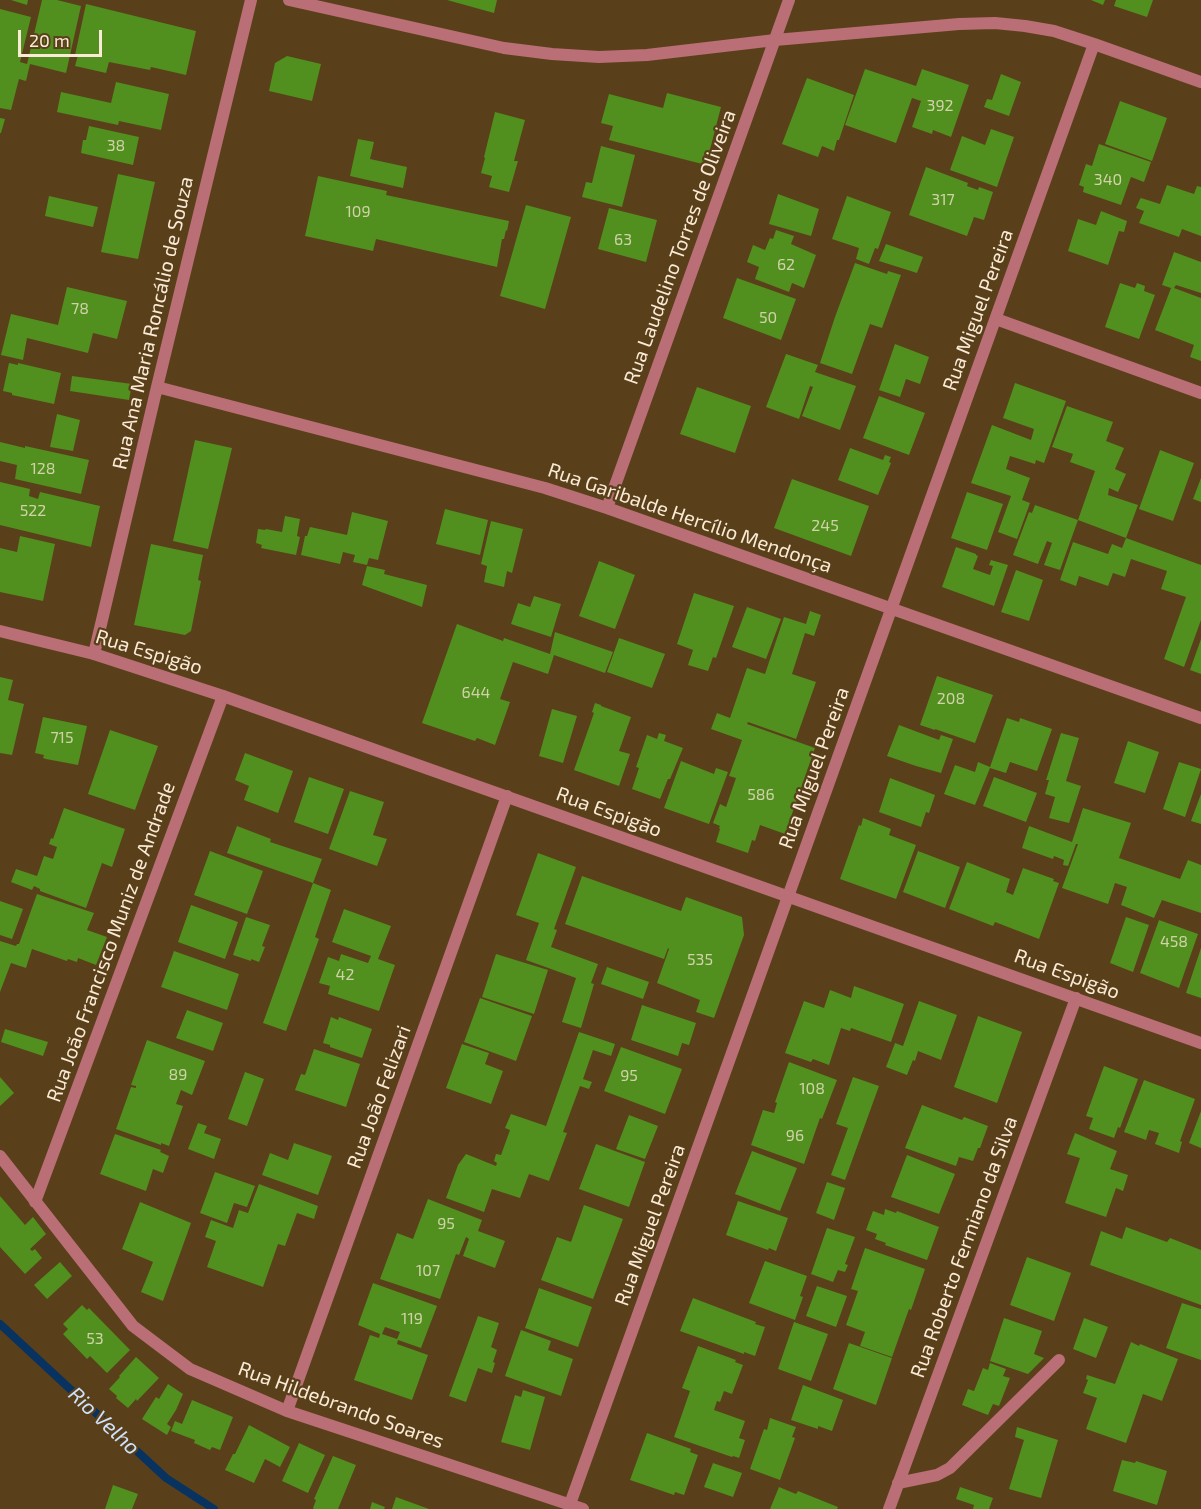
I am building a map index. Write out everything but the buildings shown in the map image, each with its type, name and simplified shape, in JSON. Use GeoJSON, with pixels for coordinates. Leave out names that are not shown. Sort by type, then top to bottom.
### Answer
{"type":"FeatureCollection","features":[{"type":"Feature","properties":{"kind":"street","name":"Rua Ana Maria Roncálio de Souza"},"geometry":{"type":"LineString","coordinates":[[94,654],[250,0]]}},
{"type":"Feature","properties":{"kind":"street"},"geometry":{"type":"LineString","coordinates":[[289,0],[504,48],[599,57],[647,55],[775,40],[958,24],[995,23],[1054,31],[1201,82]]}},
{"type":"Feature","properties":{"kind":"street","name":"Rua Laudelino Torres de Oliveira"},"geometry":{"type":"LineString","coordinates":[[607,508],[789,0]]}},
{"type":"Feature","properties":{"kind":"street","name":"Rua Miguel Pereira"},"geometry":{"type":"LineString","coordinates":[[570,1504],[1094,44]]}},
{"type":"Feature","properties":{"kind":"street"},"geometry":{"type":"LineString","coordinates":[[996,319],[1201,393]]}},
{"type":"Feature","properties":{"kind":"street","name":"Rua Garibalde Hercílio Mendonça"},"geometry":{"type":"LineString","coordinates":[[157,387],[544,488],[607,508],[1201,718]]}},
{"type":"Feature","properties":{"kind":"street","name":"Rua Espigão"},"geometry":{"type":"LineString","coordinates":[[0,631],[94,654],[224,696],[1201,1042]]}},
{"type":"Feature","properties":{"kind":"street","name":"Rua João Francisco Muniz de Andrade"},"geometry":{"type":"LineString","coordinates":[[35,1202],[224,696]]}},
{"type":"Feature","properties":{"kind":"street","name":"Rua João Felizari"},"geometry":{"type":"LineString","coordinates":[[287,1411],[507,796]]}},
{"type":"Feature","properties":{"kind":"street","name":"Rua Roberto Fermiano da Silva"},"geometry":{"type":"LineString","coordinates":[[889,1509],[1076,998]]}},
{"type":"Feature","properties":{"kind":"street","name":"Rua Hildebrando Soares"},"geometry":{"type":"LineString","coordinates":[[0,1156],[133,1326],[190,1370],[287,1411],[583,1509]]}},
{"type":"Feature","properties":{"kind":"street"},"geometry":{"type":"LineString","coordinates":[[898,1483],[937,1475],[950,1468],[1059,1360]]}},
{"type":"Feature","properties":{"kind":"waterway","name":"Rio Velho"},"geometry":{"type":"LineString","coordinates":[[0,1324],[166,1478],[214,1509]]}}]}
